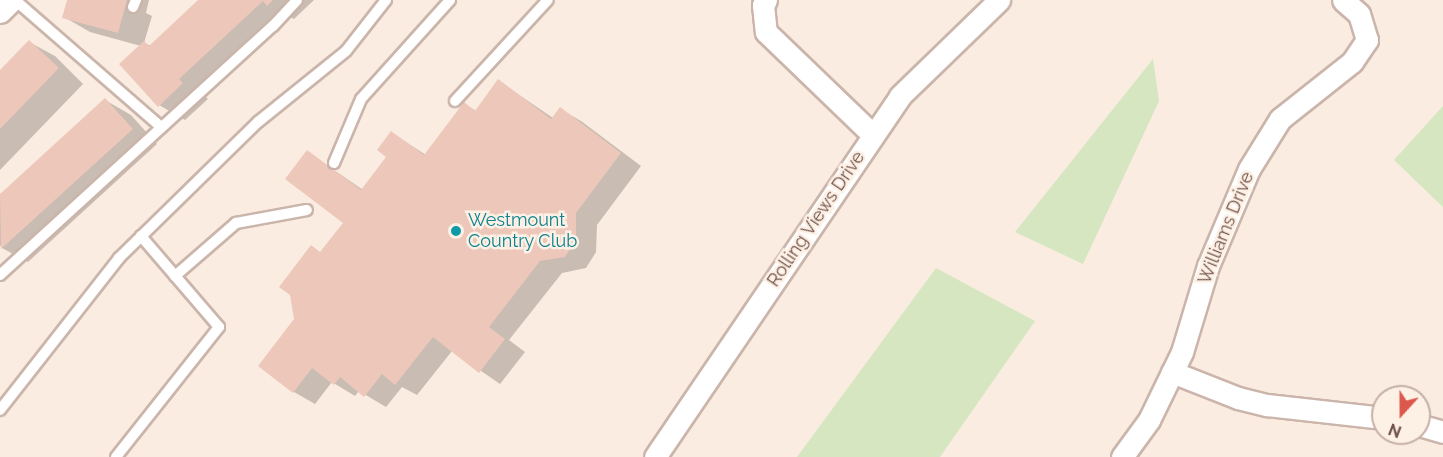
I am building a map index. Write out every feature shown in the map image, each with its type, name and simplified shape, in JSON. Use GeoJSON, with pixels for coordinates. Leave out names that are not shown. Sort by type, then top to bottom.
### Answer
{"type":"FeatureCollection","features":[{"type":"Feature","properties":{"kind":"street"},"geometry":{"type":"LineString","coordinates":[[0,12],[14,0]]}},
{"type":"Feature","properties":{"kind":"street"},"geometry":{"type":"LineString","coordinates":[[766,0],[763,5],[766,33],[873,135]]}},
{"type":"Feature","properties":{"kind":"street","name":"Rolling Views Drive"},"geometry":{"type":"LineString","coordinates":[[655,457],[900,96],[999,0]]}},
{"type":"Feature","properties":{"kind":"street","name":"Williams Drive"},"geometry":{"type":"LineString","coordinates":[[1122,457],[1149,420],[1182,352],[1208,266],[1249,169],[1280,119],[1352,62],[1367,40],[1359,14],[1343,0]]}},
{"type":"Feature","properties":{"kind":"street"},"geometry":{"type":"LineString","coordinates":[[1172,372],[1238,398],[1266,405],[1371,417]]}},
{"type":"Feature","properties":{"kind":"lane"},"geometry":{"type":"LineString","coordinates":[[14,0],[161,128]]}},
{"type":"Feature","properties":{"kind":"lane"},"geometry":{"type":"LineString","coordinates":[[0,275],[273,26],[297,0]]}},
{"type":"Feature","properties":{"kind":"lane"},"geometry":{"type":"LineString","coordinates":[[0,410],[118,258],[258,122],[346,51],[386,0]]}},
{"type":"Feature","properties":{"kind":"lane"},"geometry":{"type":"LineString","coordinates":[[334,163],[361,99],[450,0]]}},
{"type":"Feature","properties":{"kind":"lane"},"geometry":{"type":"LineString","coordinates":[[455,101],[548,0]]}},
{"type":"Feature","properties":{"kind":"lane"},"geometry":{"type":"LineString","coordinates":[[175,276],[236,222],[307,210]]}},
{"type":"Feature","properties":{"kind":"lane"},"geometry":{"type":"LineString","coordinates":[[116,457],[219,327],[141,236]]}},
{"type":"Feature","properties":{"kind":"green space"},"geometry":{"type":"Polygon","coordinates":[[[1153,59],[1159,101],[1083,264],[1015,232],[1153,59]]]}},
{"type":"Feature","properties":{"kind":"green space"},"geometry":{"type":"Polygon","coordinates":[[[1443,106],[1443,207],[1394,160],[1443,106]]]}},
{"type":"Feature","properties":{"kind":"green space"},"geometry":{"type":"Polygon","coordinates":[[[936,268],[1035,321],[940,457],[797,457],[936,268]]]}},
{"type":"Feature","properties":{"kind":"building"},"geometry":{"type":"Polygon","coordinates":[[[67,0],[127,0],[118,33],[62,18],[67,0]]]}},
{"type":"Feature","properties":{"kind":"building"},"geometry":{"type":"Polygon","coordinates":[[[198,0],[273,0],[267,6],[263,1],[179,79],[183,83],[158,107],[119,64],[144,41],[149,46],[198,0]]]}},
{"type":"Feature","properties":{"kind":"building"},"geometry":{"type":"Polygon","coordinates":[[[29,40],[59,68],[0,129],[0,70],[29,40]]]}},
{"type":"Feature","properties":{"kind":"building","name":"Westmount Country Club"},"geometry":{"type":"Polygon","coordinates":[[[498,79],[551,119],[560,107],[621,153],[576,213],[576,240],[565,257],[540,261],[489,327],[505,339],[479,373],[433,337],[395,385],[382,374],[364,397],[340,377],[334,385],[312,368],[293,393],[258,366],[294,319],[290,295],[279,287],[311,245],[320,252],[343,223],[285,179],[307,150],[361,190],[386,157],[377,150],[391,131],[424,155],[464,102],[475,111],[498,79]]]}},
{"type":"Feature","properties":{"kind":"building"},"geometry":{"type":"Polygon","coordinates":[[[105,98],[133,129],[1,249],[0,194],[105,98]]]}},
{"type":"Feature","properties":{"kind":"place","name":"Westmount Country Club"},"geometry":{"type":"Point","coordinates":[456,231]}}]}
